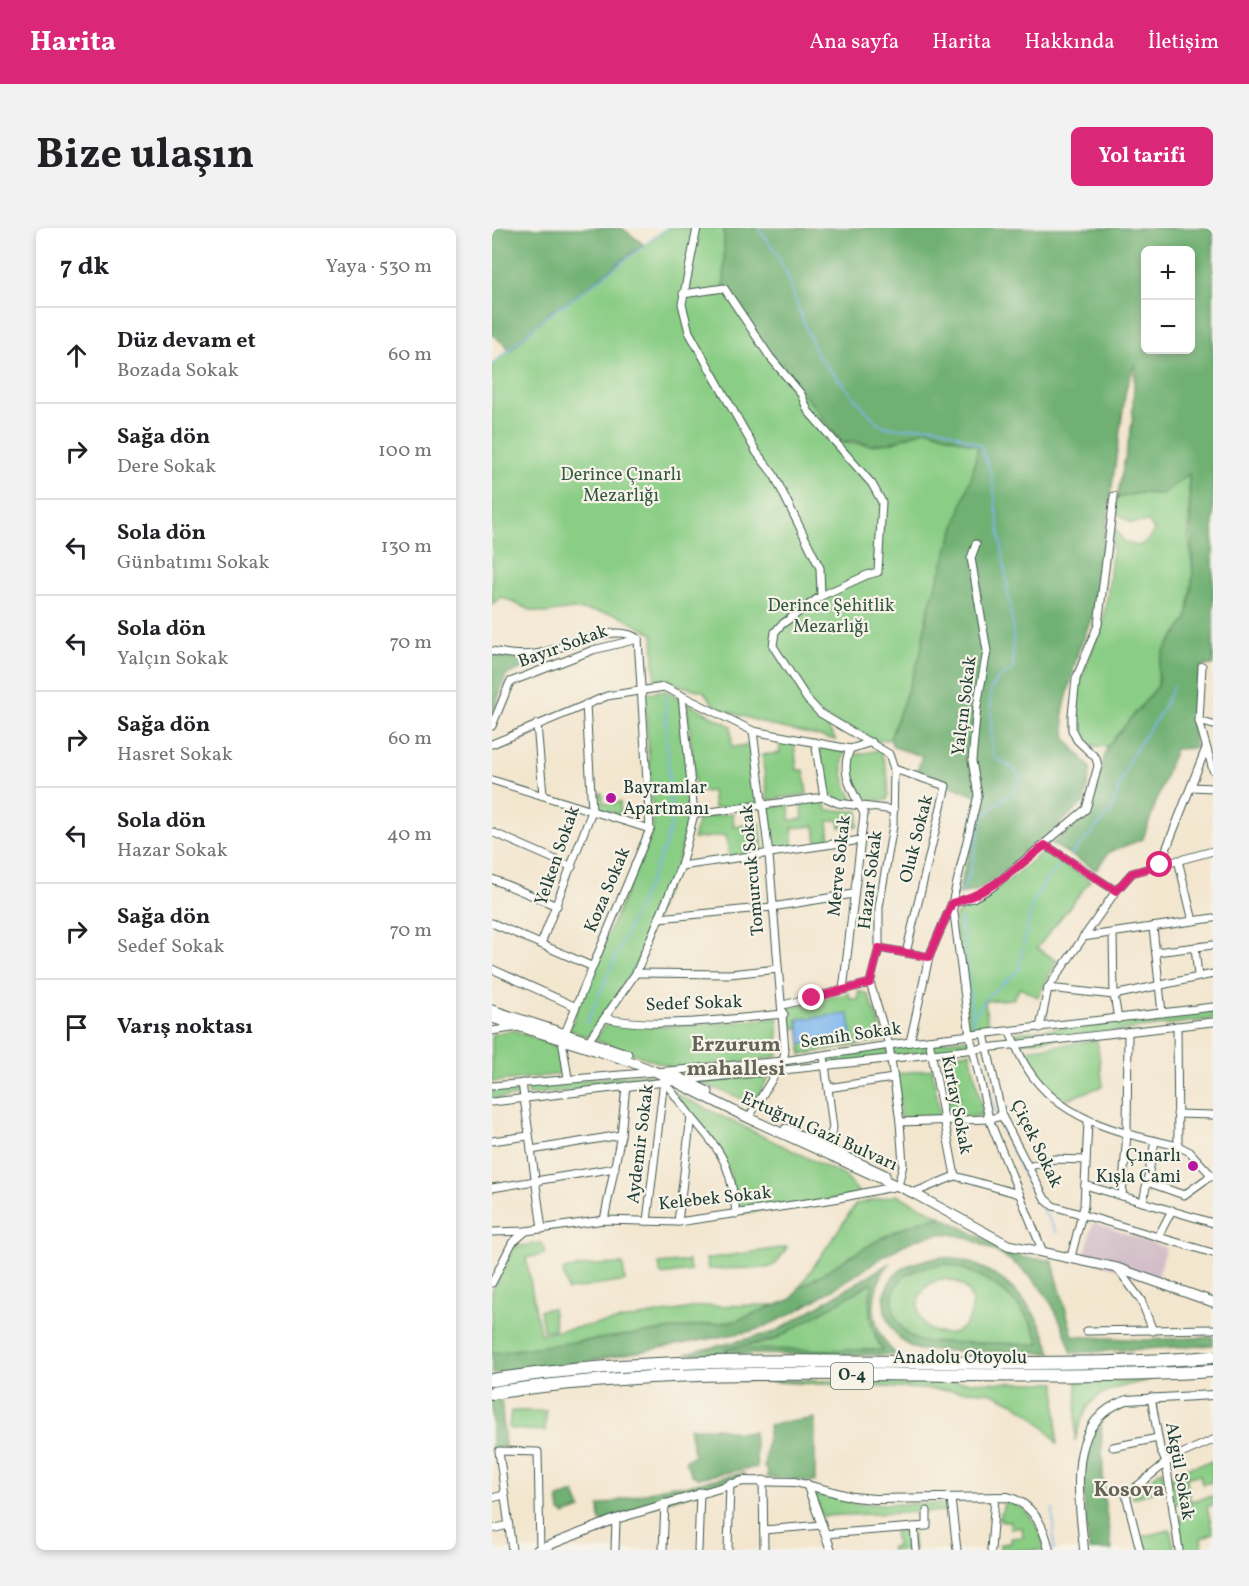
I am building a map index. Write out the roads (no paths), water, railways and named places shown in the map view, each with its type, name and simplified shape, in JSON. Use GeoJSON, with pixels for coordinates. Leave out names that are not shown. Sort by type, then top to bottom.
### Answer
{"type":"FeatureCollection","features":[{"type":"Feature","properties":{"kind":"highway","name":"Anadolu Otoyolu"},"geometry":{"type":"LineString","coordinates":[[492,1380],[588,1369],[694,1363],[1001,1363],[1213,1357]]}},
{"type":"Feature","properties":{"kind":"highway","name":"Anadolu Otoyolu"},"geometry":{"type":"LineString","coordinates":[[492,1393],[589,1382],[694,1376],[1004,1377],[1213,1371]]}},
{"type":"Feature","properties":{"kind":"main road","name":"Ertuğrul Gazi Bulvarı"},"geometry":{"type":"LineString","coordinates":[[492,1010],[664,1076],[687,1080],[752,1114],[885,1176],[898,1186]]}},
{"type":"Feature","properties":{"kind":"main road","name":"Ertuğrul Gazi Bulvarı"},"geometry":{"type":"LineString","coordinates":[[492,1018],[519,1027],[589,1040],[752,1120],[913,1193],[1008,1245],[1117,1268],[1213,1302]]}},
{"type":"Feature","properties":{"kind":"street"},"geometry":{"type":"LineString","coordinates":[[697,228],[682,304],[689,332],[757,453],[774,475],[820,568],[821,596]]}},
{"type":"Feature","properties":{"kind":"street"},"geometry":{"type":"LineString","coordinates":[[683,294],[724,288],[770,357],[801,394],[808,411],[872,483],[882,502],[878,572],[867,574],[821,596],[781,625],[775,632],[773,646],[807,699],[820,713],[872,742]]}},
{"type":"Feature","properties":{"kind":"street"},"geometry":{"type":"LineString","coordinates":[[1043,1252],[989,1119],[978,1042],[952,903],[973,898],[991,888],[1086,810],[1098,766],[1096,758],[1077,740],[1072,730],[1072,716],[1076,679],[1098,625],[1114,496]]}},
{"type":"Feature","properties":{"kind":"street","name":"Yalçın Sokak"},"geometry":{"type":"LineString","coordinates":[[910,1042],[929,957],[952,903],[978,795],[972,761],[977,706],[987,651],[971,558],[976,544]]}},
{"type":"Feature","properties":{"kind":"street"},"geometry":{"type":"LineString","coordinates":[[492,651],[516,655],[537,654],[578,640],[623,632],[632,633],[638,639]]}},
{"type":"Feature","properties":{"kind":"street","name":"Koza Sokak"},"geometry":{"type":"LineString","coordinates":[[564,1036],[574,1005],[650,829],[638,639]]}},
{"type":"Feature","properties":{"kind":"street","name":"Bayır Sokak"},"geometry":{"type":"LineString","coordinates":[[492,726],[510,682],[593,650],[638,639]]}},
{"type":"Feature","properties":{"kind":"street"},"geometry":{"type":"LineString","coordinates":[[1202,666],[1199,721],[1213,770]]}},
{"type":"Feature","properties":{"kind":"street"},"geometry":{"type":"LineString","coordinates":[[492,744],[607,696],[664,687],[753,731],[850,749],[872,742]]}},
{"type":"Feature","properties":{"kind":"street"},"geometry":{"type":"LineString","coordinates":[[589,1040],[636,973],[681,866],[694,814],[682,696]]}},
{"type":"Feature","properties":{"kind":"street","name":"Yelken Sokak"},"geometry":{"type":"LineString","coordinates":[[541,944],[592,811],[586,704]]}},
{"type":"Feature","properties":{"kind":"street"},"geometry":{"type":"LineString","coordinates":[[1199,721],[1213,725]]}},
{"type":"Feature","properties":{"kind":"street"},"geometry":{"type":"LineString","coordinates":[[537,724],[543,795]]}},
{"type":"Feature","properties":{"kind":"street","name":"Tomurcuk Sokak"},"geometry":{"type":"LineString","coordinates":[[753,731],[769,855],[772,907],[784,1014],[783,1061]]}},
{"type":"Feature","properties":{"kind":"street"},"geometry":{"type":"LineString","coordinates":[[815,742],[825,798]]}},
{"type":"Feature","properties":{"kind":"street","name":"Hazar Sokak"},"geometry":{"type":"LineString","coordinates":[[870,983],[879,948],[879,907],[885,886],[894,810],[894,770],[889,754],[872,742]]}},
{"type":"Feature","properties":{"kind":"street"},"geometry":{"type":"LineString","coordinates":[[1160,865],[1206,748]]}},
{"type":"Feature","properties":{"kind":"street","name":"Merve Sokak"},"geometry":{"type":"LineString","coordinates":[[843,990],[864,813],[850,789],[844,761],[850,749]]}},
{"type":"Feature","properties":{"kind":"street","name":"Oluk Sokak"},"geometry":{"type":"LineString","coordinates":[[894,770],[946,786],[906,953]]}},
{"type":"Feature","properties":{"kind":"street"},"geometry":{"type":"LineString","coordinates":[[492,780],[650,829]]}},
{"type":"Feature","properties":{"kind":"street"},"geometry":{"type":"LineString","coordinates":[[1191,788],[1213,788]]}},
{"type":"Feature","properties":{"kind":"street"},"geometry":{"type":"LineString","coordinates":[[694,814],[825,798],[838,803],[894,810]]}},
{"type":"Feature","properties":{"kind":"street"},"geometry":{"type":"LineString","coordinates":[[492,832],[572,867]]}},
{"type":"Feature","properties":{"kind":"street"},"geometry":{"type":"LineString","coordinates":[[681,866],[861,840]]}},
{"type":"Feature","properties":{"kind":"street"},"geometry":{"type":"LineString","coordinates":[[1045,845],[1116,891]]}},
{"type":"Feature","properties":{"kind":"street"},"geometry":{"type":"LineString","coordinates":[[1040,1028],[1048,988],[1116,891],[1132,873],[1213,851]]}},
{"type":"Feature","properties":{"kind":"street"},"geometry":{"type":"LineString","coordinates":[[1178,860],[1193,921]]}},
{"type":"Feature","properties":{"kind":"street"},"geometry":{"type":"LineString","coordinates":[[492,879],[557,906]]}},
{"type":"Feature","properties":{"kind":"street"},"geometry":{"type":"LineString","coordinates":[[659,918],[772,907],[853,894]]}},
{"type":"Feature","properties":{"kind":"street"},"geometry":{"type":"LineString","coordinates":[[1083,937],[1213,918]]}},
{"type":"Feature","properties":{"kind":"street"},"geometry":{"type":"LineString","coordinates":[[492,923],[591,966]]}},
{"type":"Feature","properties":{"kind":"street"},"geometry":{"type":"LineString","coordinates":[[1153,927],[1162,1013]]}},
{"type":"Feature","properties":{"kind":"street"},"geometry":{"type":"LineString","coordinates":[[1113,933],[1114,995],[1118,1018]]}},
{"type":"Feature","properties":{"kind":"street"},"geometry":{"type":"LineString","coordinates":[[1156,952],[1213,945]]}},
{"type":"Feature","properties":{"kind":"street"},"geometry":{"type":"LineString","coordinates":[[1194,947],[1198,976]]}},
{"type":"Feature","properties":{"kind":"street"},"geometry":{"type":"LineString","coordinates":[[879,948],[929,957]]}},
{"type":"Feature","properties":{"kind":"street"},"geometry":{"type":"LineString","coordinates":[[492,969],[574,1005]]}},
{"type":"Feature","properties":{"kind":"street"},"geometry":{"type":"LineString","coordinates":[[636,973],[730,974],[778,969]]}},
{"type":"Feature","properties":{"kind":"street"},"geometry":{"type":"LineString","coordinates":[[1048,988],[1114,995],[1213,974]]}},
{"type":"Feature","properties":{"kind":"street"},"geometry":{"type":"LineString","coordinates":[[783,1005],[870,983],[889,1045],[894,1078],[903,1165],[898,1186]]}},
{"type":"Feature","properties":{"kind":"street","name":"Semih Sokak"},"geometry":{"type":"LineString","coordinates":[[675,1081],[825,1068],[931,1053],[978,1042],[1009,1031],[1213,1007]]}},
{"type":"Feature","properties":{"kind":"street","name":"Sedef Sokak"},"geometry":{"type":"LineString","coordinates":[[606,1018],[621,1022],[705,1021],[784,1014]]}},
{"type":"Feature","properties":{"kind":"street","name":"Semih Sokak"},"geometry":{"type":"LineString","coordinates":[[492,1102],[626,1086],[664,1076],[824,1056],[910,1042],[929,1040],[1016,1046],[1213,1022]]}},
{"type":"Feature","properties":{"kind":"street"},"geometry":{"type":"LineString","coordinates":[[1177,1026],[1178,1146]]}},
{"type":"Feature","properties":{"kind":"street"},"geometry":{"type":"LineString","coordinates":[[492,1031],[519,1027]]}},
{"type":"Feature","properties":{"kind":"street"},"geometry":{"type":"LineString","coordinates":[[1009,1031],[1027,1068],[1042,1089],[1060,1105],[1088,1122],[1178,1146],[1190,1152],[1212,1176],[1185,1195],[1147,1182]]}},
{"type":"Feature","properties":{"kind":"street"},"geometry":{"type":"LineString","coordinates":[[1122,1196],[1127,1133],[1128,1032]]}},
{"type":"Feature","properties":{"kind":"street"},"geometry":{"type":"LineString","coordinates":[[564,1036],[568,1078]]}},
{"type":"Feature","properties":{"kind":"street","name":"Kırtay Sokak"},"geometry":{"type":"LineString","coordinates":[[929,1040],[955,1176]]}},
{"type":"Feature","properties":{"kind":"street","name":"Çiçek Sokak"},"geometry":{"type":"LineString","coordinates":[[978,1042],[1002,1116],[1046,1199],[1053,1206],[1213,1253]]}},
{"type":"Feature","properties":{"kind":"street"},"geometry":{"type":"LineString","coordinates":[[824,1056],[833,1128],[826,1147]]}},
{"type":"Feature","properties":{"kind":"street"},"geometry":{"type":"LineString","coordinates":[[752,1114],[783,1061]]}},
{"type":"Feature","properties":{"kind":"street"},"geometry":{"type":"LineString","coordinates":[[492,1086],[654,1071]]}},
{"type":"Feature","properties":{"kind":"street"},"geometry":{"type":"LineString","coordinates":[[664,1076],[691,1116],[708,1133],[726,1160],[733,1185],[736,1214]]}},
{"type":"Feature","properties":{"kind":"street","name":"Aydemir Sokak"},"geometry":{"type":"LineString","coordinates":[[647,1221],[664,1076]]}},
{"type":"Feature","properties":{"kind":"street"},"geometry":{"type":"LineString","coordinates":[[828,1088],[894,1078]]}},
{"type":"Feature","properties":{"kind":"street"},"geometry":{"type":"LineString","coordinates":[[522,1083],[542,1229]]}},
{"type":"Feature","properties":{"kind":"street"},"geometry":{"type":"LineString","coordinates":[[604,1220],[621,1135],[626,1086]]}},
{"type":"Feature","properties":{"kind":"street"},"geometry":{"type":"LineString","coordinates":[[1177,1114],[1213,1115]]}},
{"type":"Feature","properties":{"kind":"street"},"geometry":{"type":"LineString","coordinates":[[678,1222],[691,1116]]}},
{"type":"Feature","properties":{"kind":"street"},"geometry":{"type":"LineString","coordinates":[[900,1122],[989,1119],[1002,1116]]}},
{"type":"Feature","properties":{"kind":"street"},"geometry":{"type":"LineString","coordinates":[[1071,1257],[1082,1214],[1088,1122]]}},
{"type":"Feature","properties":{"kind":"street"},"geometry":{"type":"LineString","coordinates":[[531,1150],[621,1135]]}},
{"type":"Feature","properties":{"kind":"street"},"geometry":{"type":"LineString","coordinates":[[492,1141],[528,1136]]}},
{"type":"Feature","properties":{"kind":"street"},"geometry":{"type":"LineString","coordinates":[[1143,1202],[1155,1141]]}},
{"type":"Feature","properties":{"kind":"street"},"geometry":{"type":"LineString","coordinates":[[1028,1167],[1054,1159],[1086,1161]]}},
{"type":"Feature","properties":{"kind":"street"},"geometry":{"type":"LineString","coordinates":[[492,1188],[615,1168]]}},
{"type":"Feature","properties":{"kind":"street","name":"Kırtay Sokak"},"geometry":{"type":"LineString","coordinates":[[913,1193],[955,1176],[1019,1194]]}},
{"type":"Feature","properties":{"kind":"street"},"geometry":{"type":"LineString","coordinates":[[1085,1185],[1213,1223]]}},
{"type":"Feature","properties":{"kind":"street","name":"Kelebek Sokak"},"geometry":{"type":"LineString","coordinates":[[492,1232],[525,1231],[604,1220],[678,1222],[834,1199],[898,1186]]}},
{"type":"Feature","properties":{"kind":"street"},"geometry":{"type":"LineString","coordinates":[[1158,1237],[1172,1210]]}},
{"type":"Feature","properties":{"kind":"street"},"geometry":{"type":"LineString","coordinates":[[492,1283],[512,1243],[525,1231]]}},
{"type":"Feature","properties":{"kind":"street"},"geometry":{"type":"LineString","coordinates":[[1117,1268],[1141,1300],[1154,1331]]}},
{"type":"Feature","properties":{"kind":"street"},"geometry":{"type":"LineString","coordinates":[[1087,1331],[1213,1329]]}},
{"type":"Feature","properties":{"kind":"street"},"geometry":{"type":"LineString","coordinates":[[1084,1550],[1079,1480],[1088,1430],[1094,1420],[1116,1405],[1151,1397],[1213,1395]]}},
{"type":"Feature","properties":{"kind":"street","name":"Akgül Sokak"},"geometry":{"type":"LineString","coordinates":[[1151,1397],[1158,1438],[1166,1463],[1179,1550]]}},
{"type":"Feature","properties":{"kind":"street"},"geometry":{"type":"LineString","coordinates":[[1113,1447],[1158,1438]]}},
{"type":"Feature","properties":{"kind":"street"},"geometry":{"type":"LineString","coordinates":[[1140,1550],[1126,1495],[1179,1453],[1213,1440]]}},
{"type":"Feature","properties":{"kind":"street"},"geometry":{"type":"LineString","coordinates":[[512,1550],[504,1495],[496,1472],[499,1451],[538,1452],[539,1549],[616,1519],[700,1492],[730,1483],[763,1480],[807,1484],[862,1498],[995,1497],[1017,1500],[1031,1510],[1041,1526],[1049,1550]]}},
{"type":"Feature","properties":{"kind":"street"},"geometry":{"type":"LineString","coordinates":[[763,1480],[764,1550]]}},
{"type":"Feature","properties":{"kind":"street"},"geometry":{"type":"LineString","coordinates":[[728,1550],[730,1483]]}},
{"type":"Feature","properties":{"kind":"street"},"geometry":{"type":"LineString","coordinates":[[807,1484],[831,1550]]}},
{"type":"Feature","properties":{"kind":"street"},"geometry":{"type":"LineString","coordinates":[[698,1550],[700,1492]]}},
{"type":"Feature","properties":{"kind":"street"},"geometry":{"type":"LineString","coordinates":[[492,1498],[504,1495]]}},
{"type":"Feature","properties":{"kind":"street"},"geometry":{"type":"LineString","coordinates":[[991,1550],[995,1497]]}},
{"type":"Feature","properties":{"kind":"street"},"geometry":{"type":"LineString","coordinates":[[951,1499],[957,1550]]}},
{"type":"Feature","properties":{"kind":"street"},"geometry":{"type":"LineString","coordinates":[[663,1550],[665,1503]]}},
{"type":"Feature","properties":{"kind":"street"},"geometry":{"type":"LineString","coordinates":[[764,1530],[927,1526],[927,1512]]}},
{"type":"Feature","properties":{"kind":"street"},"geometry":{"type":"LineString","coordinates":[[615,1550],[616,1519]]}},
{"type":"Feature","properties":{"kind":"street"},"geometry":{"type":"LineString","coordinates":[[492,1529],[508,1525]]}},
{"type":"Feature","properties":{"kind":"street"},"geometry":{"type":"LineString","coordinates":[[914,1527],[916,1550]]}},
{"type":"Feature","properties":{"kind":"water"},"geometry":{"type":"Polygon","coordinates":[[[849,1014],[852,1039],[801,1044],[798,1019],[849,1014]]]}},
{"type":"Feature","properties":{"kind":"waterway"},"geometry":{"type":"LineString","coordinates":[[492,364],[547,316],[667,228]]}},
{"type":"Feature","properties":{"kind":"waterway"},"geometry":{"type":"LineString","coordinates":[[758,228],[776,252],[817,355],[878,424],[901,429],[936,427],[959,435],[981,446],[992,477],[1013,627],[1013,668],[998,679],[990,691],[992,750],[995,758],[1014,769],[1020,777],[1013,790],[983,818],[969,875],[961,893]]}},
{"type":"Feature","properties":{"kind":"waterway"},"geometry":{"type":"LineString","coordinates":[[1071,855],[1110,813],[1130,758],[1164,707],[1173,686]]}},
{"type":"Feature","properties":{"kind":"waterway"},"geometry":{"type":"LineString","coordinates":[[586,1024],[666,844],[671,822],[665,696]]}},
{"type":"Feature","properties":{"kind":"waterway"},"geometry":{"type":"LineString","coordinates":[[972,1018],[987,997],[1019,970],[1031,908],[1044,882],[1062,863]]}},
{"type":"Feature","properties":{"kind":"waterway"},"geometry":{"type":"LineString","coordinates":[[961,919],[974,1028]]}},
{"type":"Feature","properties":{"kind":"waterway"},"geometry":{"type":"LineString","coordinates":[[982,1060],[996,1114]]}},
{"type":"Feature","properties":{"kind":"waterway"},"geometry":{"type":"LineString","coordinates":[[1000,1126],[1031,1190],[1057,1233]]}},
{"type":"Feature","properties":{"kind":"waterway"},"geometry":{"type":"LineString","coordinates":[[1053,1508],[1054,1550]]}},
{"type":"Feature","properties":{"kind":"place","name":"Bayramlar Apartmanı"},"geometry":{"type":"Point","coordinates":[611,798]}},
{"type":"Feature","properties":{"kind":"place","name":"Çınarlı Kışla Cami"},"geometry":{"type":"Point","coordinates":[1193,1166]}},
{"type":"Feature","properties":{"kind":"district","name":"Erzurum mahallesi"},"geometry":{"type":"Point","coordinates":[736,1057]}},
{"type":"Feature","properties":{"kind":"district","name":"Kosova"},"geometry":{"type":"Point","coordinates":[1129,1490]}},
{"type":"Feature","properties":{"kind":"park label","name":"Derince Çınarlı Mezarlığı"},"geometry":{"type":"Point","coordinates":[621,485]}},
{"type":"Feature","properties":{"kind":"park label","name":"Derince Şehitlik Mezarlığı"},"geometry":{"type":"Point","coordinates":[831,616]}}]}
